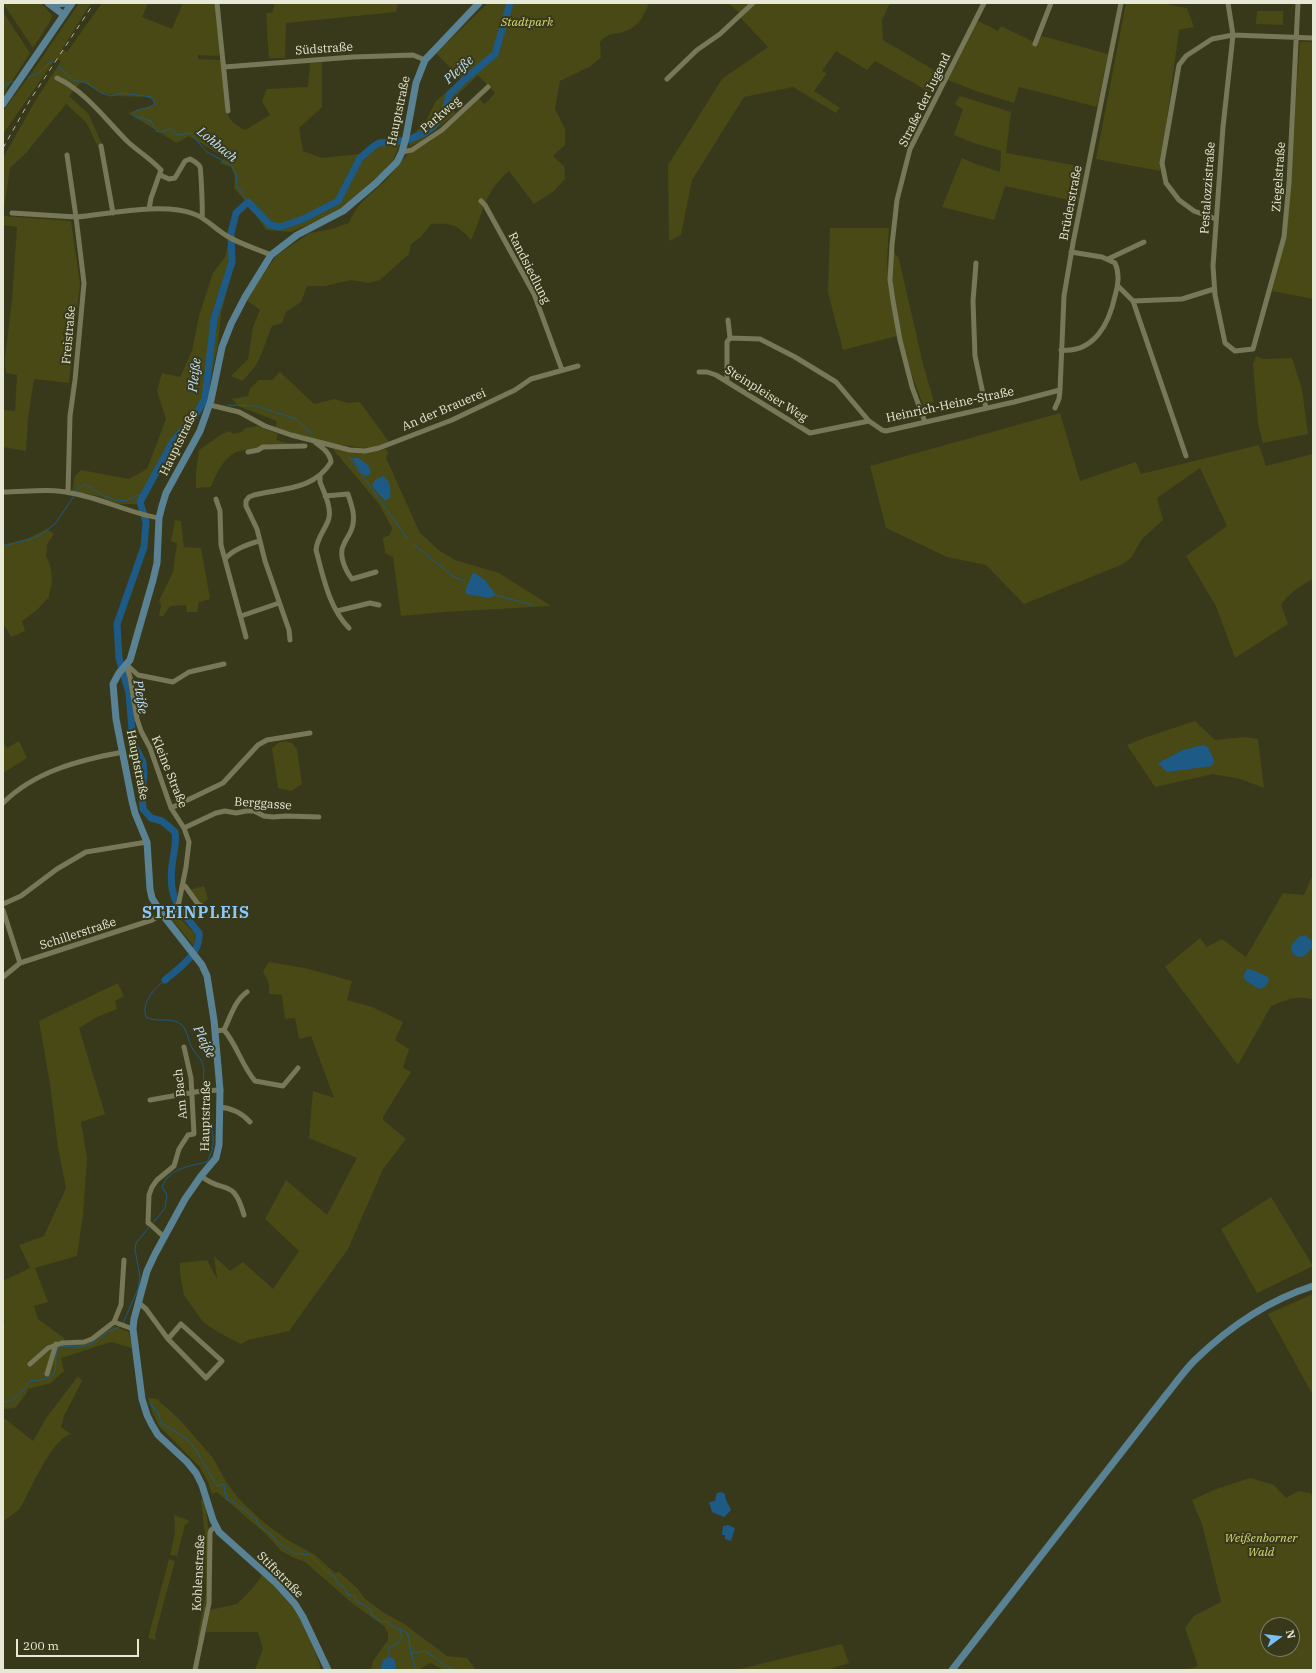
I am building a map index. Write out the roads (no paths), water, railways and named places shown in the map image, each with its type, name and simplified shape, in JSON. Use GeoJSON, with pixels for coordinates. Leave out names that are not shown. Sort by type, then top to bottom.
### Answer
{"type":"FeatureCollection","features":[{"type":"Feature","properties":{"kind":"main road"},"geometry":{"type":"LineString","coordinates":[[50,4],[66,3]]}},
{"type":"Feature","properties":{"kind":"main road"},"geometry":{"type":"LineString","coordinates":[[3,104],[72,3]]}},
{"type":"Feature","properties":{"kind":"main road"},"geometry":{"type":"LineString","coordinates":[[50,4],[64,15]]}},
{"type":"Feature","properties":{"kind":"main road","name":"Hauptstraße"},"geometry":{"type":"LineString","coordinates":[[216,1526],[204,1490],[196,1474],[187,1462],[158,1435],[147,1415],[142,1399],[130,1328],[139,1304],[147,1271],[164,1237],[185,1199],[201,1176],[212,1164],[218,1153],[220,1090],[215,1031],[207,976],[194,952],[162,917],[150,889],[147,842],[135,813],[113,697],[113,684],[119,673],[130,660],[157,563],[159,518],[166,493],[197,437],[210,405],[222,347],[228,329],[245,297],[271,255],[297,235],[343,212],[397,162],[403,149],[406,137],[416,83],[425,60],[475,5]]}},
{"type":"Feature","properties":{"kind":"main road"},"geometry":{"type":"LineString","coordinates":[[952,1670],[1194,1361],[1230,1330],[1262,1309],[1313,1286]]}},
{"type":"Feature","properties":{"kind":"main road","name":"Stiftstraße"},"geometry":{"type":"LineString","coordinates":[[216,1526],[224,1537],[276,1583],[295,1604],[328,1670]]}},
{"type":"Feature","properties":{"kind":"street"},"geometry":{"type":"LineString","coordinates":[[217,3],[228,111]]}},
{"type":"Feature","properties":{"kind":"street"},"geometry":{"type":"LineString","coordinates":[[667,79],[697,50],[720,34],[753,3]]}},
{"type":"Feature","properties":{"kind":"street","name":"Straße der Jugend"},"geometry":{"type":"LineString","coordinates":[[924,422],[912,388],[892,301],[890,280],[897,200],[910,149],[984,3]]}},
{"type":"Feature","properties":{"kind":"street"},"geometry":{"type":"LineString","coordinates":[[1035,44],[1051,3]]}},
{"type":"Feature","properties":{"kind":"street","name":"Brüderstraße"},"geometry":{"type":"LineString","coordinates":[[1055,408],[1059,399],[1060,390],[1064,296],[1071,252],[1121,3]]}},
{"type":"Feature","properties":{"kind":"street","name":"Pestalozzistraße"},"geometry":{"type":"LineString","coordinates":[[1228,3],[1233,35],[1222,127],[1213,266],[1214,289],[1225,343],[1235,351],[1253,349]]}},
{"type":"Feature","properties":{"kind":"street","name":"Ziegelstraße"},"geometry":{"type":"LineString","coordinates":[[1253,349],[1284,237],[1289,183],[1298,3]]}},
{"type":"Feature","properties":{"kind":"street"},"geometry":{"type":"LineString","coordinates":[[1216,219],[1194,211],[1179,200],[1166,183],[1162,163],[1179,65],[1186,56],[1197,47],[1212,39],[1221,37],[1233,35],[1313,38]]}},
{"type":"Feature","properties":{"kind":"street","name":"Südstraße"},"geometry":{"type":"LineString","coordinates":[[224,67],[361,57],[413,55],[425,60]]}},
{"type":"Feature","properties":{"kind":"street"},"geometry":{"type":"LineString","coordinates":[[57,78],[68,83],[132,145],[161,170],[151,198],[149,209]]}},
{"type":"Feature","properties":{"kind":"street","name":"Parkweg"},"geometry":{"type":"LineString","coordinates":[[403,149],[412,150],[442,130],[488,87]]}},
{"type":"Feature","properties":{"kind":"street"},"geometry":{"type":"LineString","coordinates":[[101,146],[113,214]]}},
{"type":"Feature","properties":{"kind":"street","name":"Freistraße"},"geometry":{"type":"LineString","coordinates":[[66,155],[76,217],[84,283],[75,380],[70,416],[69,492]]}},
{"type":"Feature","properties":{"kind":"street"},"geometry":{"type":"LineString","coordinates":[[160,175],[170,179],[175,178],[185,161],[190,159],[198,164],[201,169],[201,194],[203,208],[202,218]]}},
{"type":"Feature","properties":{"kind":"street","name":"Randsiedlung"},"geometry":{"type":"LineString","coordinates":[[481,201],[485,205],[534,294],[562,370]]}},
{"type":"Feature","properties":{"kind":"street"},"geometry":{"type":"LineString","coordinates":[[12,213],[76,217],[149,209],[180,210],[202,218],[211,226],[228,236],[271,255]]}},
{"type":"Feature","properties":{"kind":"street"},"geometry":{"type":"LineString","coordinates":[[1108,259],[1144,242]]}},
{"type":"Feature","properties":{"kind":"street"},"geometry":{"type":"LineString","coordinates":[[1062,350],[1072,351],[1086,346],[1099,334],[1108,321],[1118,286],[1119,273],[1115,263],[1108,259],[1071,252]]}},
{"type":"Feature","properties":{"kind":"street"},"geometry":{"type":"LineString","coordinates":[[976,263],[973,302],[975,356],[986,408]]}},
{"type":"Feature","properties":{"kind":"street"},"geometry":{"type":"LineString","coordinates":[[1118,286],[1133,301],[1186,456]]}},
{"type":"Feature","properties":{"kind":"street"},"geometry":{"type":"LineString","coordinates":[[1133,301],[1182,298],[1214,289]]}},
{"type":"Feature","properties":{"kind":"street"},"geometry":{"type":"LineString","coordinates":[[727,381],[727,342],[730,338],[728,320]]}},
{"type":"Feature","properties":{"kind":"street","name":"Heinrich-Heine-Straße"},"geometry":{"type":"LineString","coordinates":[[730,338],[760,339],[795,357],[836,382],[869,421],[886,431],[1060,390]]}},
{"type":"Feature","properties":{"kind":"street","name":"An der Brauerei"},"geometry":{"type":"LineString","coordinates":[[210,405],[239,412],[266,426],[303,438],[350,450],[365,451],[379,448],[452,420],[515,390],[531,379],[578,366]]}},
{"type":"Feature","properties":{"kind":"street","name":"Steinpleiser Weg"},"geometry":{"type":"LineString","coordinates":[[699,372],[716,375],[727,381],[810,433],[869,421]]}},
{"type":"Feature","properties":{"kind":"street"},"geometry":{"type":"LineString","coordinates":[[248,452],[258,450],[263,447],[303,446],[303,438]]}},
{"type":"Feature","properties":{"kind":"street","name":"An der Brauerei"},"geometry":{"type":"LineString","coordinates":[[314,441],[328,453],[331,458],[331,462],[320,477]]}},
{"type":"Feature","properties":{"kind":"street"},"geometry":{"type":"LineString","coordinates":[[290,640],[289,630],[259,541],[254,521],[246,506],[246,501],[250,496],[297,486],[320,477],[320,482],[330,513],[328,521],[316,544],[316,550],[329,594],[342,621],[349,628]]}},
{"type":"Feature","properties":{"kind":"street"},"geometry":{"type":"LineString","coordinates":[[3,492],[69,492],[97,499],[137,514],[159,518]]}},
{"type":"Feature","properties":{"kind":"street"},"geometry":{"type":"LineString","coordinates":[[325,496],[348,494],[354,511],[353,525],[350,536],[343,545],[341,552],[347,572],[352,579],[376,572]]}},
{"type":"Feature","properties":{"kind":"street"},"geometry":{"type":"LineString","coordinates":[[216,499],[220,511],[221,545],[246,637]]}},
{"type":"Feature","properties":{"kind":"street"},"geometry":{"type":"LineString","coordinates":[[225,559],[228,555],[238,549],[259,541]]}},
{"type":"Feature","properties":{"kind":"street"},"geometry":{"type":"LineString","coordinates":[[241,616],[248,615],[279,603]]}},
{"type":"Feature","properties":{"kind":"street"},"geometry":{"type":"LineString","coordinates":[[337,611],[370,603],[379,605]]}},
{"type":"Feature","properties":{"kind":"street"},"geometry":{"type":"LineString","coordinates":[[125,666],[145,678],[173,682],[189,672],[224,664]]}},
{"type":"Feature","properties":{"kind":"street","name":"Kleine Straße"},"geometry":{"type":"LineString","coordinates":[[125,666],[130,677],[137,719],[141,731],[150,748],[171,808],[184,828],[189,842],[182,886],[176,909],[162,917]]}},
{"type":"Feature","properties":{"kind":"street"},"geometry":{"type":"LineString","coordinates":[[171,808],[223,783],[258,744],[267,740],[310,733]]}},
{"type":"Feature","properties":{"kind":"street"},"geometry":{"type":"LineString","coordinates":[[3,803],[42,775],[89,759],[123,752]]}},
{"type":"Feature","properties":{"kind":"street","name":"Berggasse"},"geometry":{"type":"LineString","coordinates":[[184,828],[216,812],[225,811],[236,813],[254,811],[264,816],[273,817],[319,817]]}},
{"type":"Feature","properties":{"kind":"street"},"geometry":{"type":"LineString","coordinates":[[3,904],[21,896],[57,870],[86,852],[147,842]]}},
{"type":"Feature","properties":{"kind":"street"},"geometry":{"type":"LineString","coordinates":[[182,886],[185,886],[198,904],[205,908]]}},
{"type":"Feature","properties":{"kind":"street"},"geometry":{"type":"LineString","coordinates":[[3,910],[20,963]]}},
{"type":"Feature","properties":{"kind":"street","name":"Schillerstraße"},"geometry":{"type":"LineString","coordinates":[[3,977],[20,963],[162,917]]}},
{"type":"Feature","properties":{"kind":"street"},"geometry":{"type":"LineString","coordinates":[[224,1030],[242,996],[248,992]]}},
{"type":"Feature","properties":{"kind":"street"},"geometry":{"type":"LineString","coordinates":[[215,1031],[224,1030]]}},
{"type":"Feature","properties":{"kind":"street"},"geometry":{"type":"LineString","coordinates":[[224,1030],[255,1081],[283,1086],[298,1068]]}},
{"type":"Feature","properties":{"kind":"street","name":"Am Bach"},"geometry":{"type":"LineString","coordinates":[[164,1237],[148,1223],[149,1195],[157,1180],[174,1166],[180,1149],[188,1135],[194,1134],[193,1092],[184,1047]]}},
{"type":"Feature","properties":{"kind":"street"},"geometry":{"type":"LineString","coordinates":[[150,1100],[193,1092],[220,1090]]}},
{"type":"Feature","properties":{"kind":"street"},"geometry":{"type":"LineString","coordinates":[[219,1107],[226,1108],[243,1115],[250,1122]]}},
{"type":"Feature","properties":{"kind":"street"},"geometry":{"type":"LineString","coordinates":[[201,1176],[206,1180],[232,1190],[237,1195],[244,1215]]}},
{"type":"Feature","properties":{"kind":"street"},"geometry":{"type":"LineString","coordinates":[[30,1364],[41,1353],[56,1344],[84,1342],[92,1339],[114,1322],[121,1305],[124,1260]]}},
{"type":"Feature","properties":{"kind":"street"},"geometry":{"type":"LineString","coordinates":[[139,1304],[146,1309],[168,1339],[206,1378],[222,1361],[180,1324],[168,1339]]}},
{"type":"Feature","properties":{"kind":"street"},"geometry":{"type":"LineString","coordinates":[[114,1322],[130,1328]]}},
{"type":"Feature","properties":{"kind":"street"},"geometry":{"type":"LineString","coordinates":[[47,1374],[56,1344]]}},
{"type":"Feature","properties":{"kind":"street","name":"Kohlenstraße"},"geometry":{"type":"LineString","coordinates":[[195,1670],[209,1604],[210,1533],[216,1526]]}},
{"type":"Feature","properties":{"kind":"water"},"geometry":{"type":"Polygon","coordinates":[[[352,458],[358,458],[368,465],[371,473],[367,476],[362,474],[352,458]]]}},
{"type":"Feature","properties":{"kind":"water"},"geometry":{"type":"Polygon","coordinates":[[[383,476],[388,480],[390,489],[390,498],[385,501],[372,486],[375,480],[383,476]]]}},
{"type":"Feature","properties":{"kind":"water"},"geometry":{"type":"Polygon","coordinates":[[[475,573],[485,580],[496,595],[489,598],[466,594],[465,591],[472,574],[475,573]]]}},
{"type":"Feature","properties":{"kind":"water"},"geometry":{"type":"Polygon","coordinates":[[[1203,745],[1208,747],[1214,760],[1212,766],[1167,772],[1158,763],[1183,750],[1203,745]]]}},
{"type":"Feature","properties":{"kind":"water"},"geometry":{"type":"Polygon","coordinates":[[[1305,935],[1311,940],[1312,947],[1305,956],[1298,957],[1292,953],[1291,946],[1298,937],[1305,935]]]}},
{"type":"Feature","properties":{"kind":"water"},"geometry":{"type":"Polygon","coordinates":[[[1247,969],[1268,977],[1269,980],[1265,987],[1259,989],[1246,981],[1243,976],[1247,969]]]}},
{"type":"Feature","properties":{"kind":"water"},"geometry":{"type":"Polygon","coordinates":[[[721,1492],[725,1494],[726,1501],[731,1510],[724,1517],[712,1512],[709,1502],[715,1501],[717,1493],[721,1492]]]}},
{"type":"Feature","properties":{"kind":"water"},"geometry":{"type":"Polygon","coordinates":[[[728,1525],[735,1528],[731,1541],[725,1539],[725,1535],[722,1535],[723,1526],[728,1525]]]}},
{"type":"Feature","properties":{"kind":"water"},"geometry":{"type":"Polygon","coordinates":[[[389,1657],[394,1659],[396,1665],[395,1670],[380,1670],[383,1660],[389,1657]]]}},
{"type":"Feature","properties":{"kind":"waterway","name":"Pleiße"},"geometry":{"type":"LineString","coordinates":[[165,980],[193,954],[199,941],[199,933],[181,910],[172,887],[171,877],[175,832],[162,821],[151,818],[143,809],[143,762],[133,743],[129,693],[119,658],[117,624],[144,547],[146,522],[140,502],[172,443],[196,414],[205,399],[214,319],[232,262],[231,233],[236,213],[248,202],[270,225],[280,227],[303,219],[338,201],[360,158],[374,146],[379,143],[408,140],[433,127],[445,111],[449,95],[495,54],[510,3]]}},
{"type":"Feature","properties":{"kind":"waterway","name":"Lohbach"},"geometry":{"type":"LineString","coordinates":[[29,77],[39,73],[49,63],[53,62]]}},
{"type":"Feature","properties":{"kind":"waterway","name":"Lohbach"},"geometry":{"type":"LineString","coordinates":[[58,66],[73,80],[87,83],[101,93],[111,96],[122,93],[152,97],[155,104],[150,107],[137,110],[134,112],[134,116],[151,121],[156,131],[160,132],[170,129],[178,135],[190,133],[207,152],[231,165],[236,174],[237,186],[248,202]]}},
{"type":"Feature","properties":{"kind":"waterway","name":"Lohbach"},"geometry":{"type":"LineString","coordinates":[[3,88],[7,84],[14,81]]}},
{"type":"Feature","properties":{"kind":"waterway"},"geometry":{"type":"LineString","coordinates":[[228,405],[256,406],[296,419],[311,433]]}},
{"type":"Feature","properties":{"kind":"waterway"},"geometry":{"type":"LineString","coordinates":[[349,457],[407,538]]}},
{"type":"Feature","properties":{"kind":"waterway"},"geometry":{"type":"LineString","coordinates":[[76,491],[83,485],[86,485],[107,497],[118,500],[130,499],[144,494]]}},
{"type":"Feature","properties":{"kind":"waterway"},"geometry":{"type":"LineString","coordinates":[[3,546],[37,537],[55,524],[74,496]]}},
{"type":"Feature","properties":{"kind":"waterway"},"geometry":{"type":"LineString","coordinates":[[413,544],[454,577],[464,581]]}},
{"type":"Feature","properties":{"kind":"waterway"},"geometry":{"type":"LineString","coordinates":[[495,595],[533,605]]}},
{"type":"Feature","properties":{"kind":"waterway","name":"Pleiße"},"geometry":{"type":"LineString","coordinates":[[165,980],[157,987],[147,1001],[145,1006],[146,1017],[154,1020],[175,1021],[184,1027],[192,1048],[203,1065],[203,1088]]}},
{"type":"Feature","properties":{"kind":"waterway","name":"Pleiße"},"geometry":{"type":"LineString","coordinates":[[153,1223],[165,1208],[167,1195],[162,1187],[165,1181],[181,1169],[207,1162],[211,1154],[213,1136],[203,1093]]}},
{"type":"Feature","properties":{"kind":"waterway","name":"Pleiße"},"geometry":{"type":"LineString","coordinates":[[123,1323],[138,1289],[140,1277],[135,1249],[136,1243],[149,1227]]}},
{"type":"Feature","properties":{"kind":"waterway","name":"Pleiße"},"geometry":{"type":"LineString","coordinates":[[3,1402],[7,1402],[15,1398],[22,1392],[30,1381],[50,1377],[56,1369],[57,1352],[60,1346],[81,1347],[96,1342],[106,1333],[121,1326]]}},
{"type":"Feature","properties":{"kind":"waterway"},"geometry":{"type":"LineString","coordinates":[[149,1403],[158,1412],[161,1423],[186,1438],[196,1450],[217,1486],[224,1484],[225,1493],[227,1495],[226,1499],[235,1503],[256,1519],[258,1525],[272,1535],[276,1541],[294,1553],[310,1555],[327,1572],[335,1577],[339,1585],[345,1588],[347,1594],[355,1596],[356,1601],[369,1608],[372,1615],[382,1622],[386,1621],[408,1634],[411,1653],[426,1651],[444,1665],[455,1670]]}},
{"type":"Feature","properties":{"kind":"waterway"},"geometry":{"type":"LineString","coordinates":[[389,1657],[389,1648],[398,1643],[402,1638],[400,1629]]}},
{"type":"Feature","properties":{"kind":"waterway"},"geometry":{"type":"LineString","coordinates":[[411,1653],[416,1670]]}},
{"type":"Feature","properties":{"kind":"railway"},"geometry":{"type":"LineString","coordinates":[[3,148],[30,100],[94,3]]}},
{"type":"Feature","properties":{"kind":"district","name":"STEINPLEIS"},"geometry":{"type":"Point","coordinates":[196,913]}},
{"type":"Feature","properties":{"kind":"park label","name":"Stadtpark"},"geometry":{"type":"Point","coordinates":[527,23]}},
{"type":"Feature","properties":{"kind":"park label","name":"Weißenborner Wald"},"geometry":{"type":"Point","coordinates":[1261,1546]}}]}
